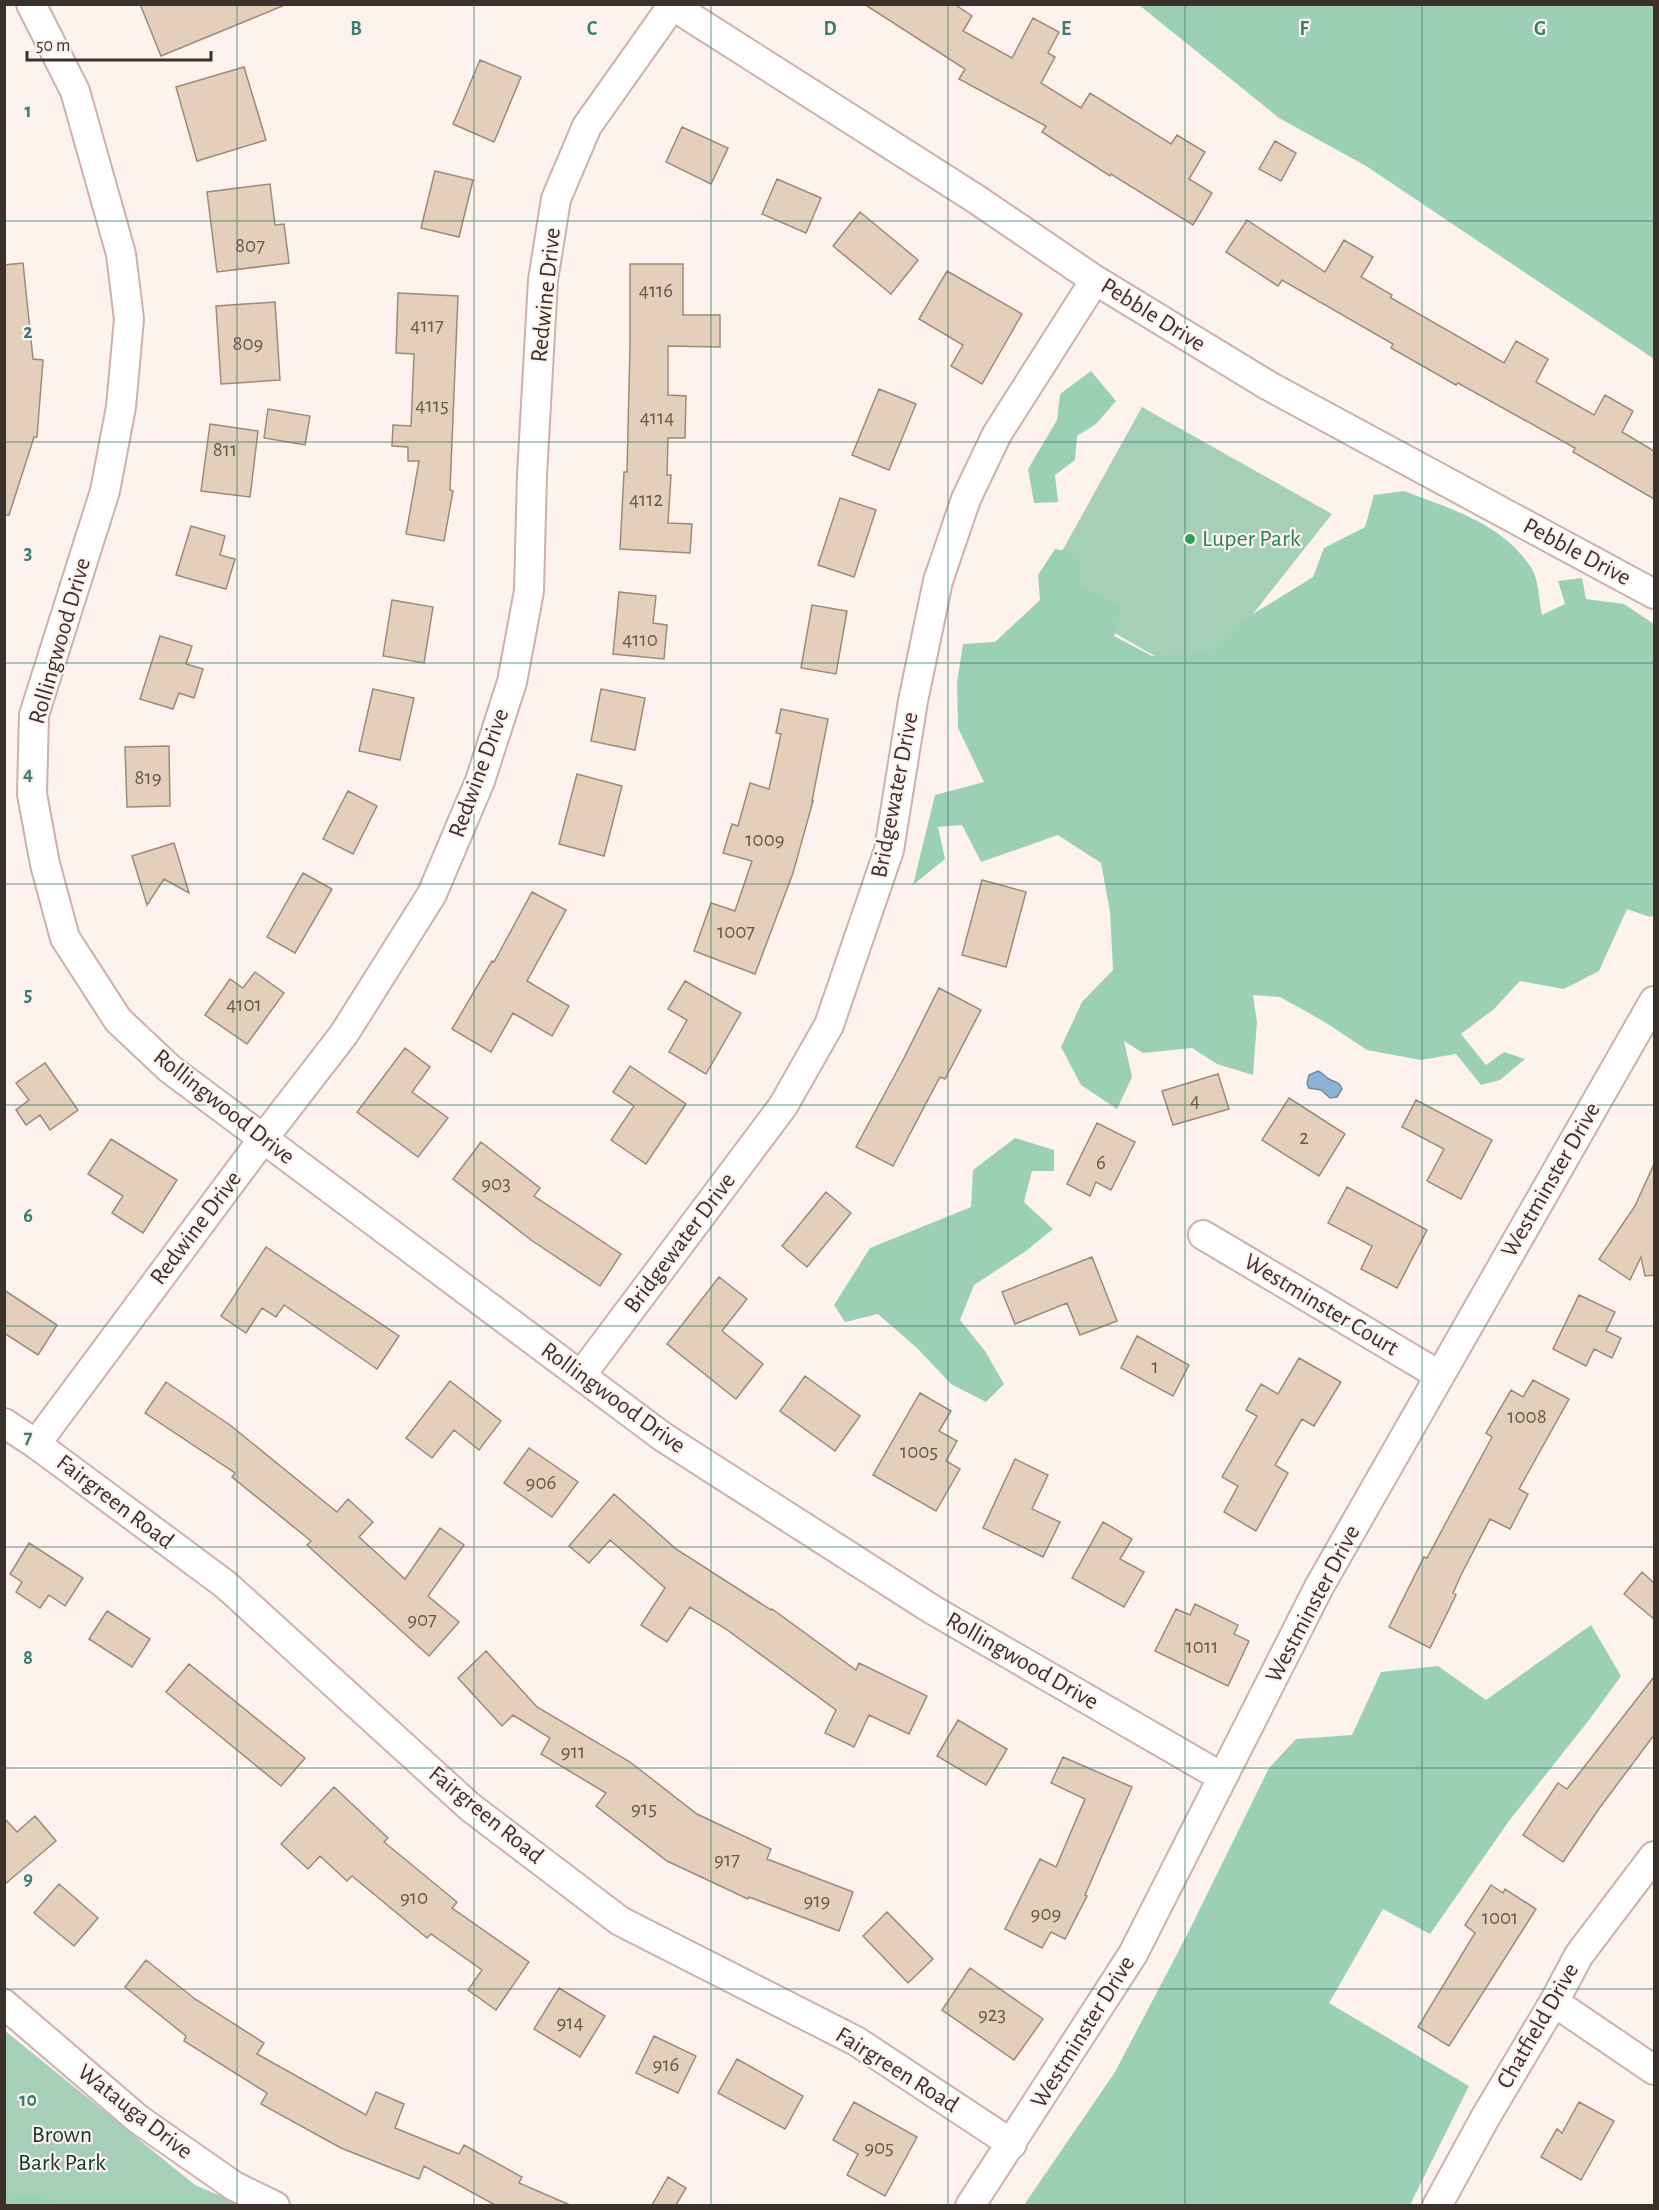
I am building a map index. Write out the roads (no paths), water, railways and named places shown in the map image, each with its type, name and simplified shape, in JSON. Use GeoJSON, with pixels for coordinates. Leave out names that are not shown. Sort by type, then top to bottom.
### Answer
{"type":"FeatureCollection","features":[{"type":"Feature","properties":{"kind":"street","name":"Rollingwood Drive"},"geometry":{"type":"LineString","coordinates":[[31,4],[75,91],[121,254],[129,319],[121,407],[105,491],[65,610],[34,715],[32,794],[45,864],[65,938],[118,1020],[170,1070],[582,1374],[663,1437],[923,1603],[1222,1777]]}},
{"type":"Feature","properties":{"kind":"street","name":"Redwine Drive"},"geometry":{"type":"LineString","coordinates":[[36,1444],[344,1034],[432,894],[480,781],[512,682],[529,591],[532,475],[543,280],[556,199],[587,126],[671,5]]}},
{"type":"Feature","properties":{"kind":"street","name":"Pebble Drive"},"geometry":{"type":"LineString","coordinates":[[671,5],[976,199],[1095,280],[1269,386],[1654,594]]}},
{"type":"Feature","properties":{"kind":"street","name":"Bridgewater Drive"},"geometry":{"type":"LineString","coordinates":[[582,1374],[783,1106],[829,1025],[889,850],[913,701],[938,581],[966,499],[997,434],[1095,280]]}},
{"type":"Feature","properties":{"kind":"street","name":"Westminster Drive"},"geometry":{"type":"LineString","coordinates":[[970,2205],[1012,2144],[1133,1954],[1319,1587],[1654,1001]]}},
{"type":"Feature","properties":{"kind":"street","name":"Westminster Court"},"geometry":{"type":"LineString","coordinates":[[1203,1235],[1439,1375]]}},
{"type":"Feature","properties":{"kind":"street","name":"Fairgreen Road"},"geometry":{"type":"LineString","coordinates":[[4,1423],[36,1444],[226,1585],[470,1807],[620,1921],[856,2041],[1012,2144]]}},
{"type":"Feature","properties":{"kind":"street","name":"Chatfield Drive"},"geometry":{"type":"LineString","coordinates":[[1437,2205],[1579,1955],[1654,1856]]}},
{"type":"Feature","properties":{"kind":"street"},"geometry":{"type":"LineString","coordinates":[[1554,2002],[1654,2070]]}},
{"type":"Feature","properties":{"kind":"street","name":"Watauga Drive"},"geometry":{"type":"LineString","coordinates":[[4,2004],[138,2118],[234,2186],[275,2205]]}},
{"type":"Feature","properties":{"kind":"water"},"geometry":{"type":"Polygon","coordinates":[[[1318,1071],[1340,1085],[1342,1089],[1337,1097],[1330,1098],[1321,1090],[1309,1088],[1307,1084],[1309,1075],[1318,1071]]]}},
{"type":"Feature","properties":{"kind":"place","name":"Luper Park"},"geometry":{"type":"Point","coordinates":[1190,539]}},
{"type":"Feature","properties":{"kind":"park label","name":"Brown Bark Park"},"geometry":{"type":"Point","coordinates":[62,2149]}}]}
